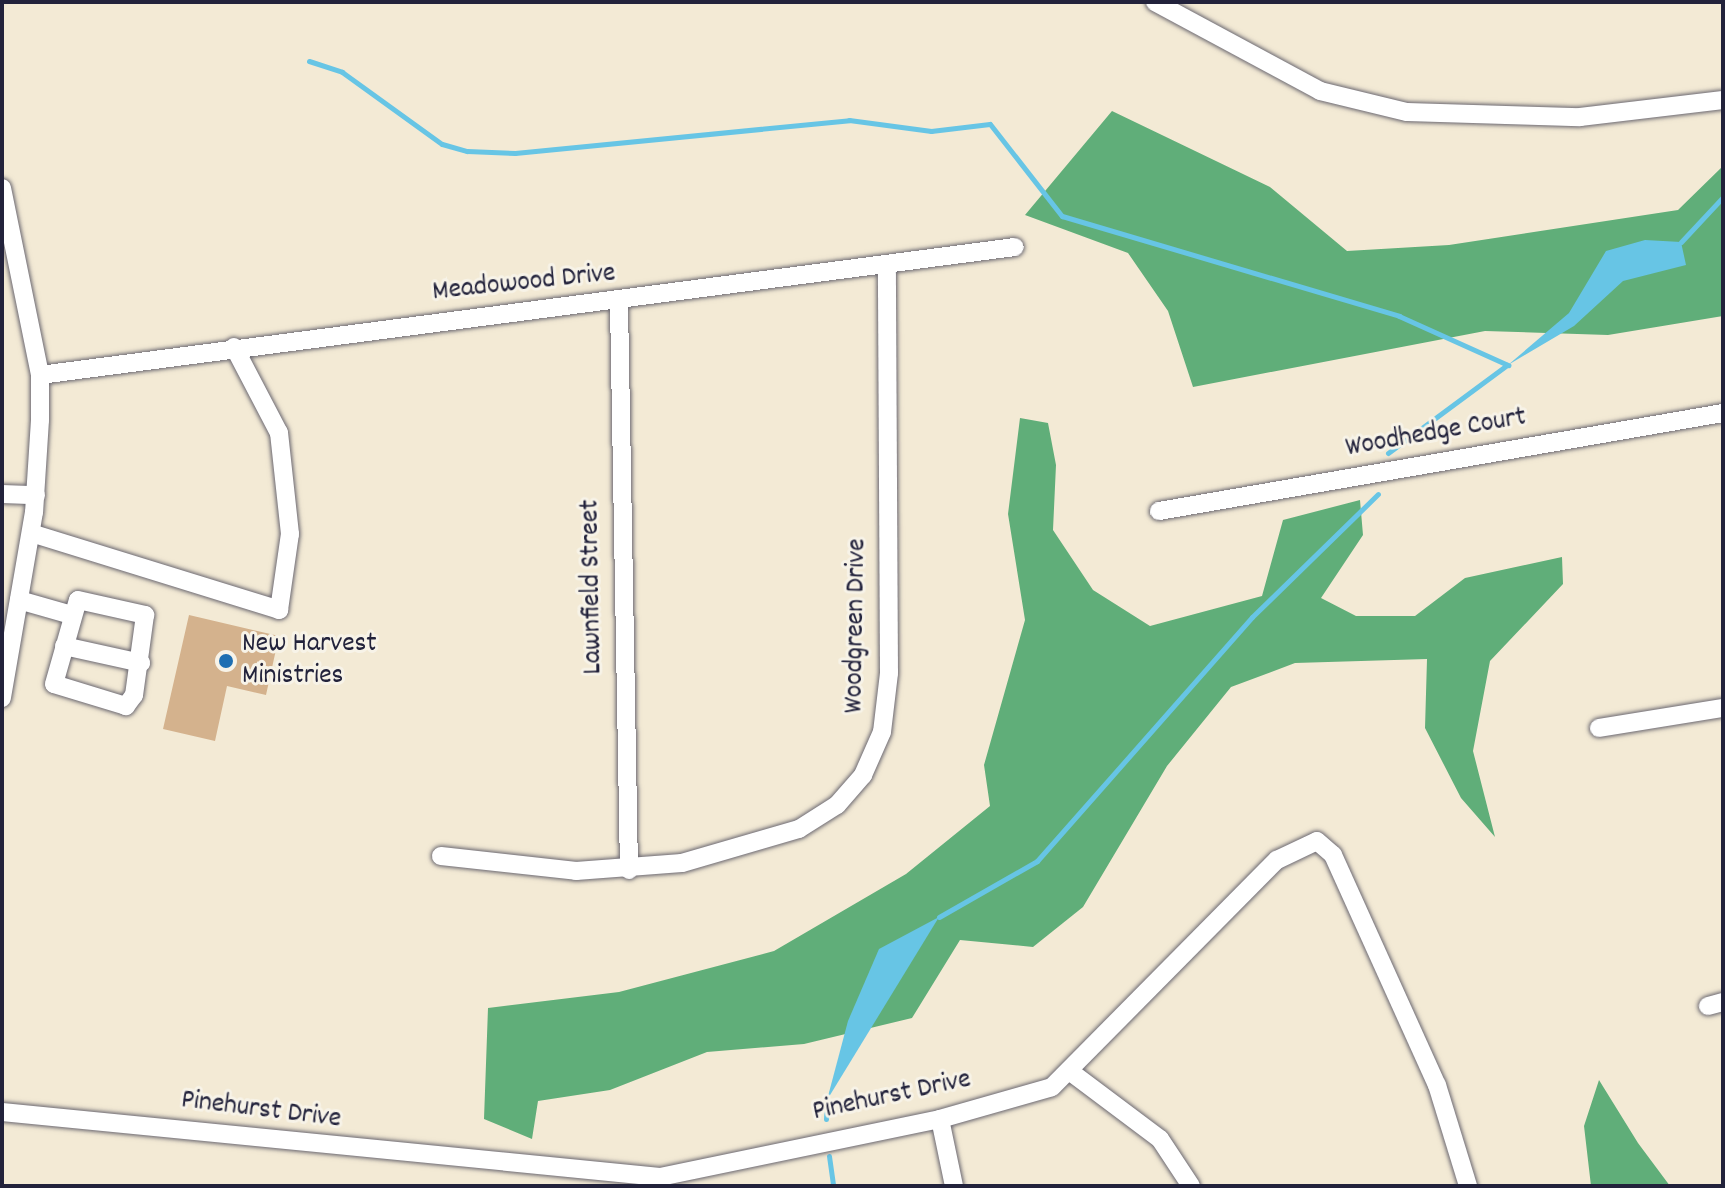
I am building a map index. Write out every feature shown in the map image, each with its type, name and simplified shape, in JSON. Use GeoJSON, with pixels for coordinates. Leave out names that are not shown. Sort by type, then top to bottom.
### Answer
{"type":"FeatureCollection","features":[{"type":"Feature","properties":{"kind":"street"},"geometry":{"type":"LineString","coordinates":[[1155,2],[1320,91],[1407,112],[1580,117],[1723,100]]}},
{"type":"Feature","properties":{"kind":"street"},"geometry":{"type":"LineString","coordinates":[[2,188],[40,375],[36,495],[2,698]]}},
{"type":"Feature","properties":{"kind":"street","name":"Meadowood Drive"},"geometry":{"type":"LineString","coordinates":[[40,375],[234,347],[619,303],[1015,247]]}},
{"type":"Feature","properties":{"kind":"street","name":"Woodgreen Drive"},"geometry":{"type":"LineString","coordinates":[[441,856],[629,870],[682,863],[799,829],[846,797],[874,753],[889,673],[887,267]]}},
{"type":"Feature","properties":{"kind":"street","name":"Lawnfield Street"},"geometry":{"type":"LineString","coordinates":[[619,303],[629,870]]}},
{"type":"Feature","properties":{"kind":"street"},"geometry":{"type":"LineString","coordinates":[[31,533],[279,610],[290,534],[279,433],[234,347]]}},
{"type":"Feature","properties":{"kind":"street","name":"Woodhedge Court"},"geometry":{"type":"LineString","coordinates":[[1159,511],[1723,413]]}},
{"type":"Feature","properties":{"kind":"street"},"geometry":{"type":"LineString","coordinates":[[2,494],[36,495]]}},
{"type":"Feature","properties":{"kind":"street"},"geometry":{"type":"LineString","coordinates":[[19,600],[68,614]]}},
{"type":"Feature","properties":{"kind":"street"},"geometry":{"type":"LineString","coordinates":[[78,600],[145,615],[141,663],[126,706],[60,691],[54,684],[68,614],[78,600]]}},
{"type":"Feature","properties":{"kind":"street"},"geometry":{"type":"LineString","coordinates":[[64,646],[141,663]]}},
{"type":"Feature","properties":{"kind":"street"},"geometry":{"type":"LineString","coordinates":[[1599,728],[1723,708]]}},
{"type":"Feature","properties":{"kind":"street","name":"Pinehurst Drive"},"geometry":{"type":"LineString","coordinates":[[2,1112],[661,1182],[940,1119],[1041,1091],[1072,1073],[1277,860],[1317,841],[1333,855],[1437,1085],[1466,1185]]}},
{"type":"Feature","properties":{"kind":"street"},"geometry":{"type":"LineString","coordinates":[[1072,1073],[1160,1139],[1191,1186]]}},
{"type":"Feature","properties":{"kind":"street"},"geometry":{"type":"LineString","coordinates":[[940,1119],[954,1186]]}},
{"type":"Feature","properties":{"kind":"green space"},"geometry":{"type":"Polygon","coordinates":[[[1112,111],[1270,187],[1347,251],[1449,245],[1678,210],[1723,166],[1723,316],[1608,335],[1485,331],[1193,387],[1168,311],[1128,253],[1025,215],[1112,111]]]}},
{"type":"Feature","properties":{"kind":"green space"},"geometry":{"type":"Polygon","coordinates":[[[1020,418],[1048,423],[1056,465],[1053,530],[1093,590],[1150,626],[1262,596],[1283,520],[1360,500],[1363,535],[1321,598],[1356,616],[1415,616],[1465,578],[1562,557],[1563,584],[1490,661],[1473,751],[1495,837],[1461,798],[1425,728],[1427,659],[1295,663],[1231,687],[1167,766],[1083,907],[1033,947],[960,940],[912,1018],[804,1044],[707,1052],[610,1090],[538,1101],[532,1139],[484,1119],[488,1008],[619,992],[774,951],[906,874],[990,806],[984,765],[1025,620],[1008,514],[1020,418]]]}},
{"type":"Feature","properties":{"kind":"green space"},"geometry":{"type":"Polygon","coordinates":[[[1599,1080],[1638,1143],[1670,1186],[1591,1186],[1584,1126],[1599,1080]]]}},
{"type":"Feature","properties":{"kind":"water"},"geometry":{"type":"Polygon","coordinates":[[[1645,240],[1681,242],[1686,265],[1623,281],[1574,326],[1508,365],[1569,313],[1606,251],[1645,240]]]}},
{"type":"Feature","properties":{"kind":"water"},"geometry":{"type":"Polygon","coordinates":[[[939,917],[827,1100],[848,1021],[879,949],[939,917]]]}},
{"type":"Feature","properties":{"kind":"building","name":"New Harvest Ministries"},"geometry":{"type":"Polygon","coordinates":[[[189,615],[279,636],[266,695],[227,686],[215,741],[163,729],[189,615]]]}},
{"type":"Feature","properties":{"kind":"waterway"},"geometry":{"type":"LineString","coordinates":[[309,61],[342,72],[442,144],[467,151],[515,153],[849,120],[931,131],[990,124],[1062,216],[1399,316],[1508,365]]}},
{"type":"Feature","properties":{"kind":"waterway"},"geometry":{"type":"LineString","coordinates":[[1681,242],[1723,197]]}},
{"type":"Feature","properties":{"kind":"waterway"},"geometry":{"type":"LineString","coordinates":[[1388,453],[1507,365]]}},
{"type":"Feature","properties":{"kind":"waterway"},"geometry":{"type":"LineString","coordinates":[[939,917],[1037,861],[1252,617],[1378,494]]}},
{"type":"Feature","properties":{"kind":"waterway"},"geometry":{"type":"LineString","coordinates":[[826,1119],[827,1100]]}},
{"type":"Feature","properties":{"kind":"waterway"},"geometry":{"type":"LineString","coordinates":[[829,1156],[833,1186]]}},
{"type":"Feature","properties":{"kind":"place","name":"New Harvest Ministries"},"geometry":{"type":"Point","coordinates":[226,661]}}]}
